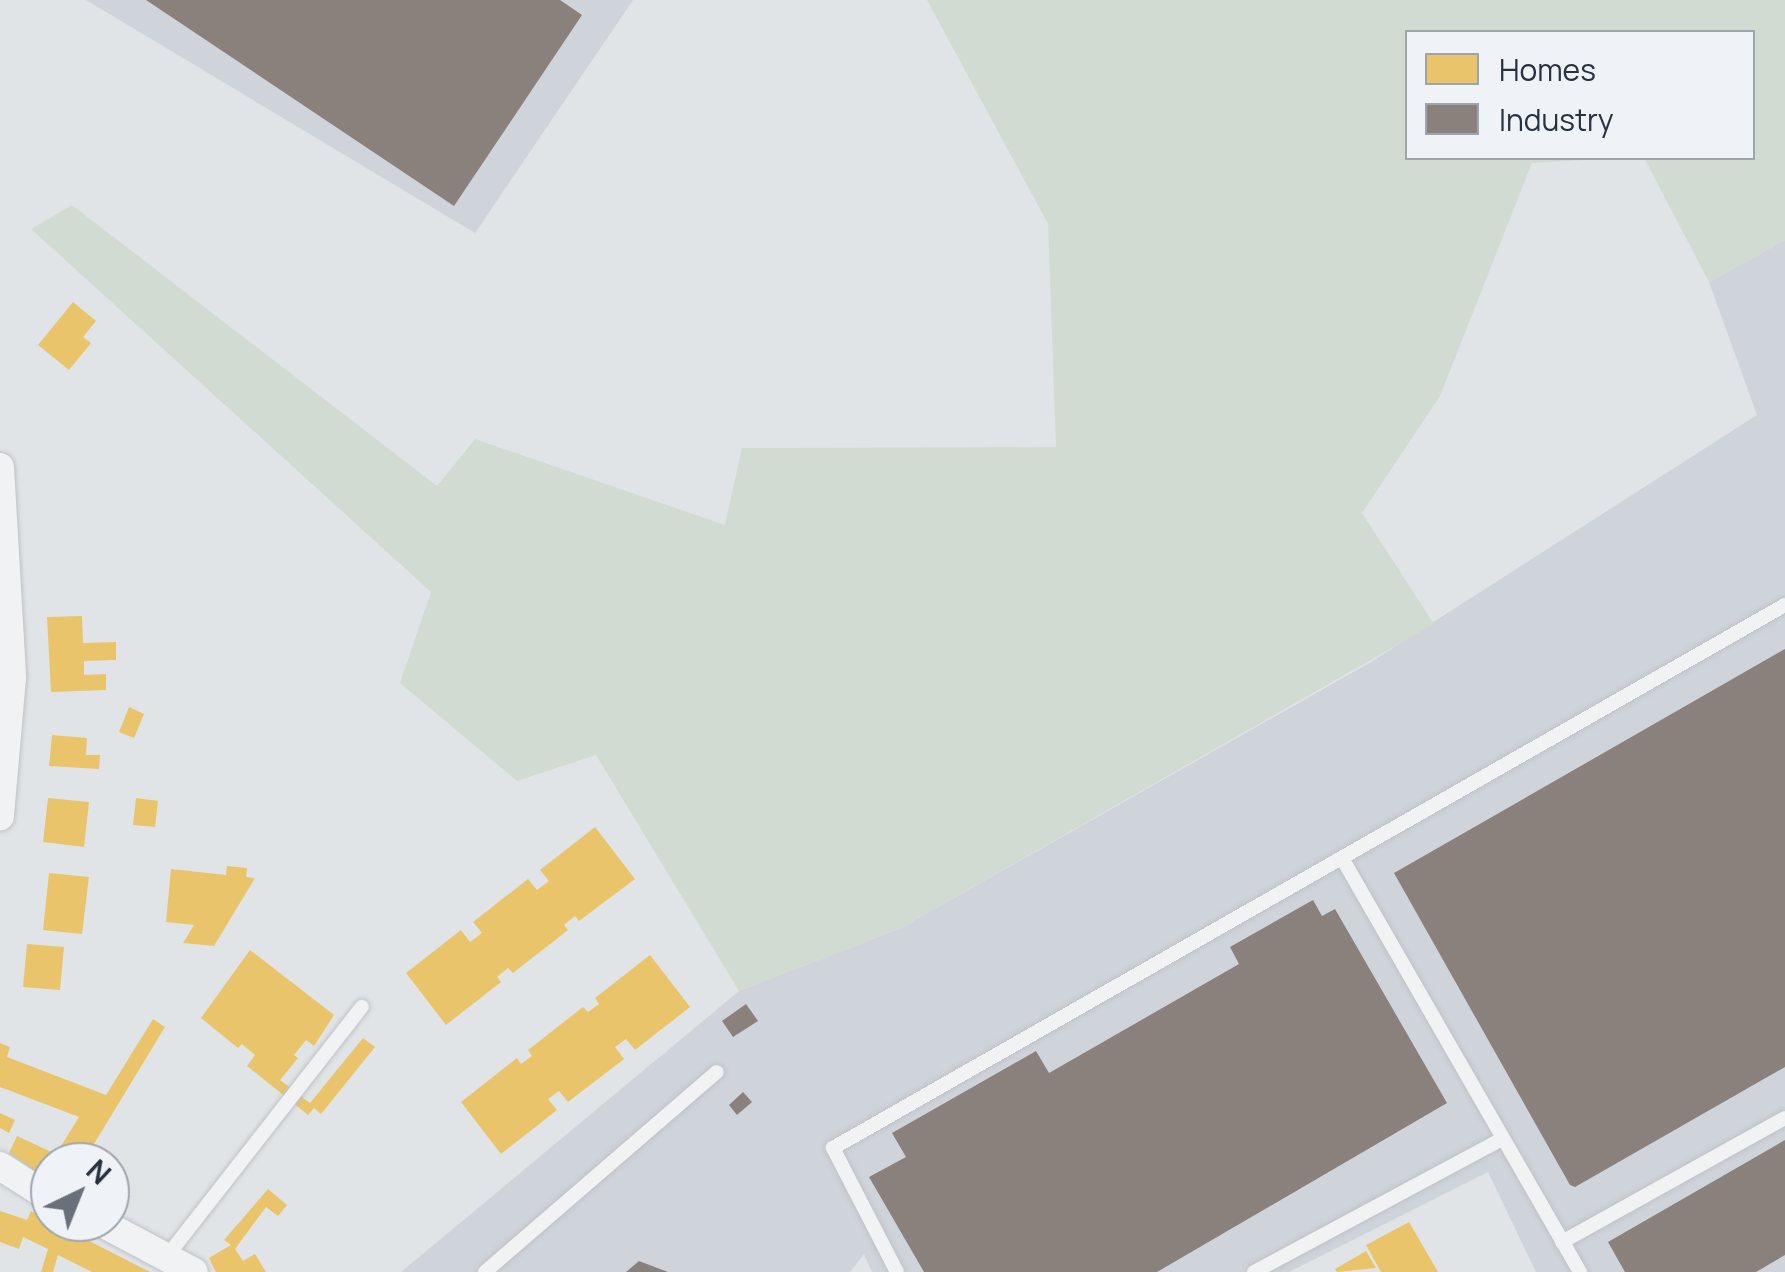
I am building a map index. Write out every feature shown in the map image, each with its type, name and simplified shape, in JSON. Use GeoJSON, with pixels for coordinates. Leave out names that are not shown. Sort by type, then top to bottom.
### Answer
{"type":"FeatureCollection","features":[{"type":"Feature","properties":{"kind":"street"},"geometry":{"type":"LineString","coordinates":[[0,468],[4,603],[12,678],[0,816]]}},
{"type":"Feature","properties":{"kind":"street"},"geometry":{"type":"LineString","coordinates":[[0,1166],[30,1185]]}},
{"type":"Feature","properties":{"kind":"street"},"geometry":{"type":"LineString","coordinates":[[130,1237],[194,1272]]}},
{"type":"Feature","properties":{"kind":"lane"},"geometry":{"type":"LineString","coordinates":[[897,1272],[833,1148],[1785,605]]}},
{"type":"Feature","properties":{"kind":"lane"},"geometry":{"type":"LineString","coordinates":[[1342,858],[1580,1272]]}},
{"type":"Feature","properties":{"kind":"lane"},"geometry":{"type":"LineString","coordinates":[[168,1255],[362,1007]]}},
{"type":"Feature","properties":{"kind":"lane"},"geometry":{"type":"LineString","coordinates":[[485,1272],[717,1072]]}},
{"type":"Feature","properties":{"kind":"lane"},"geometry":{"type":"LineString","coordinates":[[1562,1242],[1785,1118]]}},
{"type":"Feature","properties":{"kind":"lane"},"geometry":{"type":"LineString","coordinates":[[1254,1272],[1502,1139]]}},
{"type":"Feature","properties":{"kind":"shaded area"},"geometry":{"type":"Polygon","coordinates":[[[86,0],[633,0],[475,233],[86,0]]]}},
{"type":"Feature","properties":{"kind":"shaded area"},"geometry":{"type":"Polygon","coordinates":[[[927,0],[1785,0],[1785,240],[1709,282],[1645,160],[1755,160],[1755,30],[1405,30],[1405,160],[1586,160],[1532,163],[1440,396],[1362,513],[1434,624],[901,928],[739,991],[596,755],[517,781],[400,683],[431,592],[31,229],[72,205],[437,486],[475,439],[725,525],[742,448],[1056,447],[1048,224],[927,0]]]}},
{"type":"Feature","properties":{"kind":"shaded area"},"geometry":{"type":"Polygon","coordinates":[[[1785,240],[1785,1272],[1536,1272],[1488,1172],[1289,1272],[872,1272],[864,1254],[850,1272],[401,1272],[739,991],[901,928],[1371,662],[1757,415],[1709,282],[1785,240]]]}},
{"type":"Feature","properties":{"kind":"building: Homes"},"geometry":{"type":"Polygon","coordinates":[[[73,302],[96,321],[83,337],[91,343],[69,370],[38,345],[73,302]]]}},
{"type":"Feature","properties":{"kind":"building: Homes"},"geometry":{"type":"Polygon","coordinates":[[[82,616],[83,643],[116,642],[116,660],[84,661],[84,675],[106,674],[106,690],[51,692],[47,617],[82,616]]]}},
{"type":"Feature","properties":{"kind":"building: Homes"},"geometry":{"type":"Polygon","coordinates":[[[129,707],[144,714],[134,738],[119,732],[129,707]]]}},
{"type":"Feature","properties":{"kind":"building: Homes"},"geometry":{"type":"Polygon","coordinates":[[[52,735],[87,738],[86,755],[100,755],[99,769],[49,766],[52,735]]]}},
{"type":"Feature","properties":{"kind":"building: Homes"},"geometry":{"type":"Polygon","coordinates":[[[48,798],[89,802],[84,847],[43,842],[48,798]]]}},
{"type":"Feature","properties":{"kind":"building: Homes"},"geometry":{"type":"Polygon","coordinates":[[[136,798],[158,801],[155,827],[133,825],[136,798]]]}},
{"type":"Feature","properties":{"kind":"building: Homes"},"geometry":{"type":"Polygon","coordinates":[[[595,827],[635,879],[579,921],[575,916],[564,925],[568,930],[513,973],[508,968],[497,977],[501,982],[446,1025],[406,973],[461,930],[470,942],[482,933],[473,922],[528,879],[537,890],[549,881],[540,870],[595,827]]]}},
{"type":"Feature","properties":{"kind":"building: Homes"},"geometry":{"type":"Polygon","coordinates":[[[227,866],[247,868],[246,877],[255,878],[214,946],[183,943],[194,925],[166,922],[171,869],[226,875],[227,866]]]}},
{"type":"Feature","properties":{"kind":"building: Homes"},"geometry":{"type":"Polygon","coordinates":[[[49,873],[89,877],[82,934],[43,930],[49,873]]]}},
{"type":"Feature","properties":{"kind":"building: Homes"},"geometry":{"type":"Polygon","coordinates":[[[27,944],[64,947],[60,990],[23,987],[27,944]]]}},
{"type":"Feature","properties":{"kind":"building: Homes"},"geometry":{"type":"Polygon","coordinates":[[[250,950],[334,1015],[314,1046],[306,1040],[294,1055],[298,1058],[280,1080],[310,1103],[363,1038],[375,1047],[321,1114],[314,1108],[308,1115],[247,1066],[255,1055],[242,1044],[238,1048],[201,1018],[250,950]]]}},
{"type":"Feature","properties":{"kind":"building: Homes"},"geometry":{"type":"Polygon","coordinates":[[[650,955],[690,1007],[635,1050],[626,1039],[615,1047],[624,1059],[568,1102],[559,1091],[548,1099],[557,1110],[501,1154],[461,1102],[517,1058],[521,1064],[532,1056],[528,1050],[583,1007],[588,1012],[599,1004],[595,998],[650,955]]]}},
{"type":"Feature","properties":{"kind":"building: Homes"},"geometry":{"type":"Polygon","coordinates":[[[153,1019],[165,1027],[95,1142],[63,1142],[79,1117],[0,1087],[0,1043],[10,1047],[7,1057],[106,1095],[153,1019]]]}},
{"type":"Feature","properties":{"kind":"building: Homes"},"geometry":{"type":"Polygon","coordinates":[[[0,1113],[15,1120],[9,1133],[0,1128],[0,1113]]]}},
{"type":"Feature","properties":{"kind":"building: Homes"},"geometry":{"type":"Polygon","coordinates":[[[17,1136],[30,1142],[30,1168],[9,1153],[17,1136]]]}},
{"type":"Feature","properties":{"kind":"building: Homes"},"geometry":{"type":"Polygon","coordinates":[[[268,1189],[287,1205],[278,1216],[266,1207],[235,1249],[243,1261],[255,1254],[266,1272],[216,1272],[209,1258],[231,1245],[224,1240],[268,1189]]]}},
{"type":"Feature","properties":{"kind":"building: Homes"},"geometry":{"type":"Polygon","coordinates":[[[0,1211],[27,1220],[30,1213],[30,1240],[23,1237],[19,1249],[0,1242],[0,1211]]]}},
{"type":"Feature","properties":{"kind":"building: Homes"},"geometry":{"type":"Polygon","coordinates":[[[1409,1222],[1438,1272],[1381,1272],[1366,1245],[1409,1222]]]}},
{"type":"Feature","properties":{"kind":"building: Homes"},"geometry":{"type":"Polygon","coordinates":[[[33,1242],[91,1242],[150,1272],[92,1272],[58,1255],[53,1272],[41,1272],[48,1249],[33,1242]]]}},
{"type":"Feature","properties":{"kind":"building: Homes"},"geometry":{"type":"Polygon","coordinates":[[[1366,1251],[1376,1268],[1337,1272],[1335,1269],[1366,1251]]]}},
{"type":"Feature","properties":{"kind":"building: Industry"},"geometry":{"type":"Polygon","coordinates":[[[146,0],[560,0],[582,15],[454,206],[146,0]]]}},
{"type":"Feature","properties":{"kind":"building: Industry"},"geometry":{"type":"Polygon","coordinates":[[[1785,649],[1785,1067],[1575,1187],[1570,1185],[1394,873],[1785,649]]]}},
{"type":"Feature","properties":{"kind":"building: Industry"},"geometry":{"type":"Polygon","coordinates":[[[1313,900],[1322,916],[1335,909],[1447,1103],[1157,1272],[924,1272],[869,1177],[906,1157],[892,1133],[1036,1051],[1049,1073],[1239,964],[1230,947],[1313,900]]]}},
{"type":"Feature","properties":{"kind":"building: Industry"},"geometry":{"type":"Polygon","coordinates":[[[746,1004],[758,1021],[733,1037],[722,1021],[746,1004]]]}},
{"type":"Feature","properties":{"kind":"building: Industry"},"geometry":{"type":"Polygon","coordinates":[[[743,1092],[752,1102],[737,1115],[729,1105],[743,1092]]]}},
{"type":"Feature","properties":{"kind":"building: Industry"},"geometry":{"type":"Polygon","coordinates":[[[1785,1140],[1785,1255],[1756,1272],[1625,1272],[1608,1242],[1785,1140]]]}},
{"type":"Feature","properties":{"kind":"building: Industry"},"geometry":{"type":"Polygon","coordinates":[[[639,1261],[668,1272],[626,1272],[639,1261]]]}}]}
